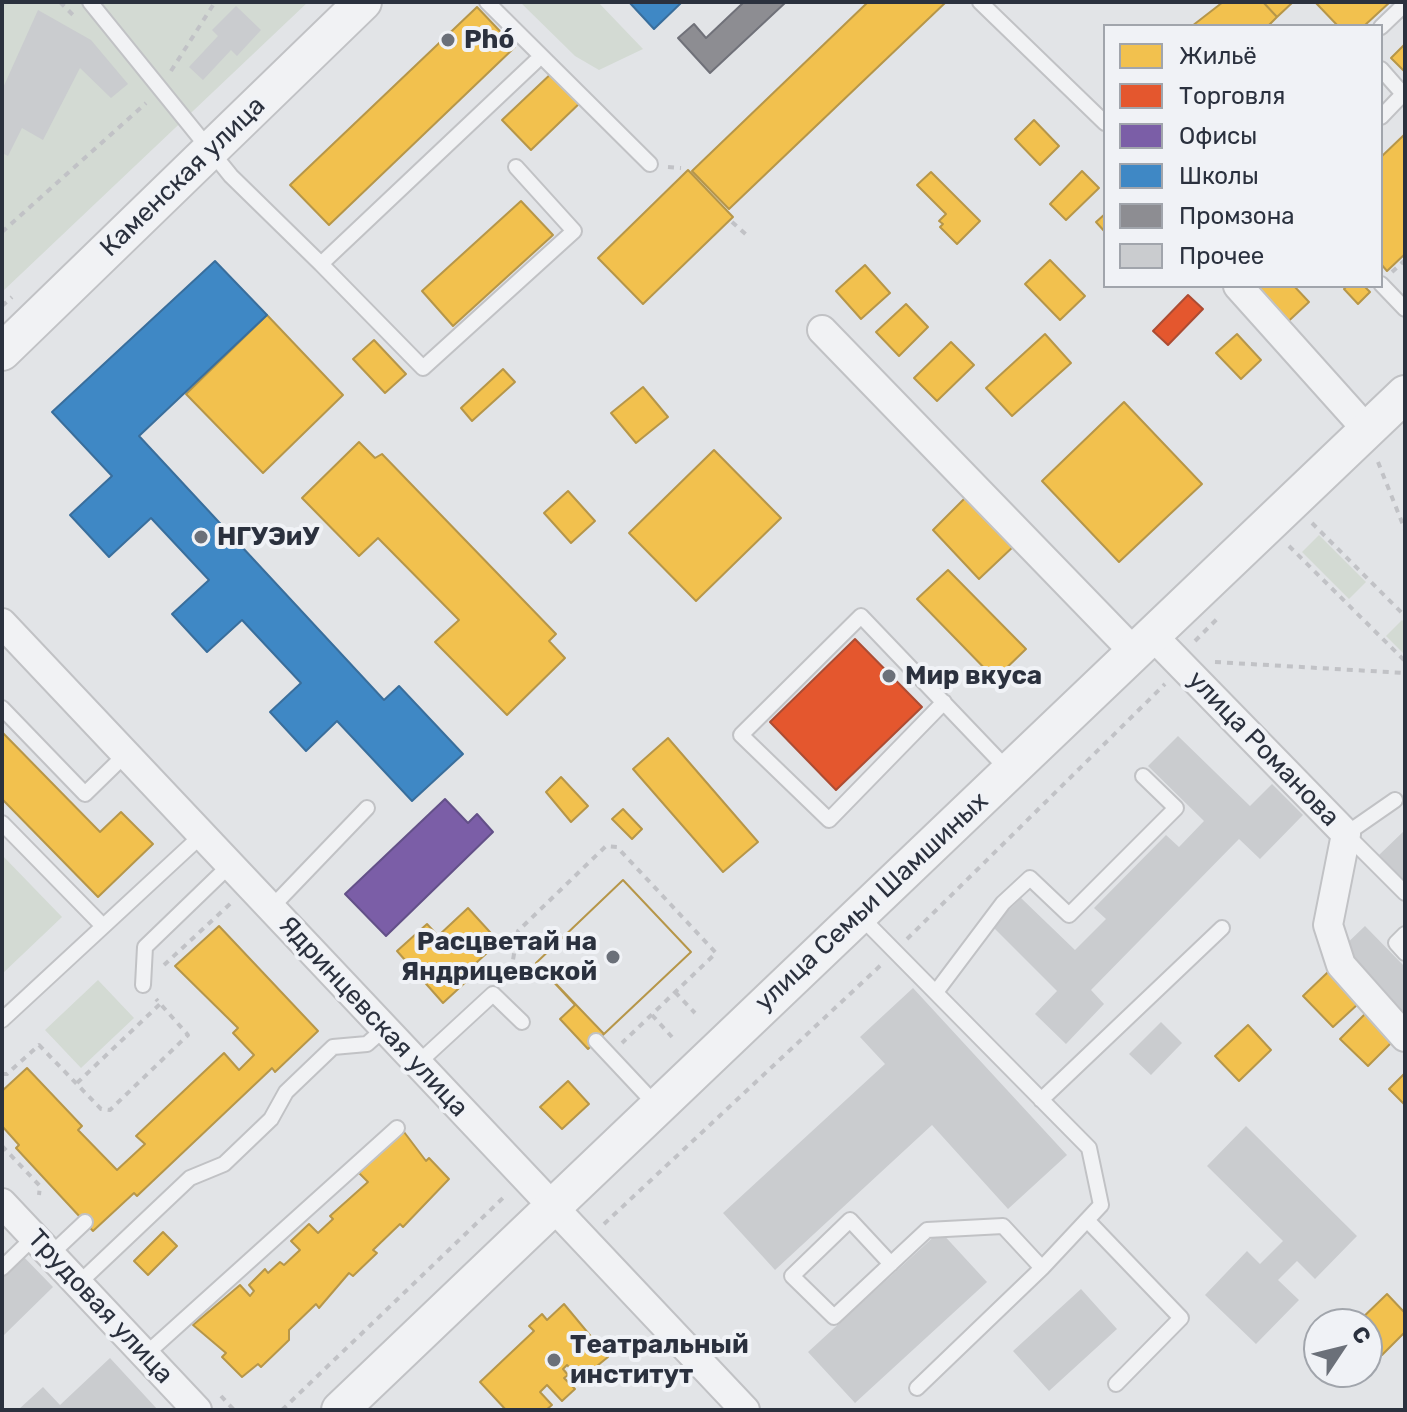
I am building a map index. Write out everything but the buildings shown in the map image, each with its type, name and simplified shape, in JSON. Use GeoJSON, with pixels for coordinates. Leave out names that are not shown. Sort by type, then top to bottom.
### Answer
{"type":"FeatureCollection","features":[{"type":"Feature","properties":{"kind":"street","name":"Каменская улица"},"geometry":{"type":"LineString","coordinates":[[2,352],[363,2]]}},
{"type":"Feature","properties":{"kind":"street"},"geometry":{"type":"LineString","coordinates":[[1240,288],[1372,444]]}},
{"type":"Feature","properties":{"kind":"street","name":"улица Романова"},"geometry":{"type":"LineString","coordinates":[[822,330],[1346,834],[1328,925],[1341,965],[1405,1037]]}},
{"type":"Feature","properties":{"kind":"street","name":"улица Семьи Шамшиных"},"geometry":{"type":"LineString","coordinates":[[340,1410],[857,913],[1010,772],[1155,650],[1372,444],[1405,394]]}},
{"type":"Feature","properties":{"kind":"street","name":"Ядринцевская улица"},"geometry":{"type":"LineString","coordinates":[[2,623],[745,1410]]}},
{"type":"Feature","properties":{"kind":"street","name":"Трудовая улица"},"geometry":{"type":"LineString","coordinates":[[2,1203],[197,1410]]}},
{"type":"Feature","properties":{"kind":"lane"},"geometry":{"type":"LineString","coordinates":[[90,2],[231,176],[423,368],[574,231],[516,167]]}},
{"type":"Feature","properties":{"kind":"lane"},"geometry":{"type":"LineString","coordinates":[[487,2],[650,164]]}},
{"type":"Feature","properties":{"kind":"lane"},"geometry":{"type":"LineString","coordinates":[[980,2],[1103,121]]}},
{"type":"Feature","properties":{"kind":"lane"},"geometry":{"type":"LineString","coordinates":[[1383,25],[1405,4]]}},
{"type":"Feature","properties":{"kind":"lane"},"geometry":{"type":"LineString","coordinates":[[321,264],[535,62]]}},
{"type":"Feature","properties":{"kind":"lane"},"geometry":{"type":"LineString","coordinates":[[1383,71],[1403,94],[1383,115]]}},
{"type":"Feature","properties":{"kind":"lane"},"geometry":{"type":"LineString","coordinates":[[1385,280],[1405,309]]}},
{"type":"Feature","properties":{"kind":"lane"},"geometry":{"type":"LineString","coordinates":[[944,702],[829,820],[741,735],[861,616],[944,702],[1010,772]]}},
{"type":"Feature","properties":{"kind":"lane"},"geometry":{"type":"LineString","coordinates":[[2,708],[85,794],[126,754]]}},
{"type":"Feature","properties":{"kind":"lane"},"geometry":{"type":"LineString","coordinates":[[936,992],[1003,903],[1030,878],[1069,915],[1176,808],[1143,776]]}},
{"type":"Feature","properties":{"kind":"lane"},"geometry":{"type":"LineString","coordinates":[[1395,800],[1346,834],[1405,893]]}},
{"type":"Feature","properties":{"kind":"lane"},"geometry":{"type":"LineString","coordinates":[[271,908],[367,808]]}},
{"type":"Feature","properties":{"kind":"lane"},"geometry":{"type":"LineString","coordinates":[[2,823],[102,925]]}},
{"type":"Feature","properties":{"kind":"lane"},"geometry":{"type":"LineString","coordinates":[[2,1020],[202,835]]}},
{"type":"Feature","properties":{"kind":"lane"},"geometry":{"type":"LineString","coordinates":[[143,985],[145,947],[230,865]]}},
{"type":"Feature","properties":{"kind":"lane"},"geometry":{"type":"LineString","coordinates":[[857,913],[1089,1148],[1101,1205],[1042,1268],[917,1388]]}},
{"type":"Feature","properties":{"kind":"lane"},"geometry":{"type":"LineString","coordinates":[[1041,1100],[1222,928]]}},
{"type":"Feature","properties":{"kind":"lane"},"geometry":{"type":"LineString","coordinates":[[1405,934],[1396,943],[1405,953]]}},
{"type":"Feature","properties":{"kind":"lane"},"geometry":{"type":"LineString","coordinates":[[417,1064],[493,994],[522,1022]]}},
{"type":"Feature","properties":{"kind":"lane"},"geometry":{"type":"LineString","coordinates":[[78,1284],[190,1178],[224,1164],[271,1119],[286,1092],[333,1047],[367,1044],[384,1029]]}},
{"type":"Feature","properties":{"kind":"lane"},"geometry":{"type":"LineString","coordinates":[[596,1041],[657,1106]]}},
{"type":"Feature","properties":{"kind":"lane"},"geometry":{"type":"LineString","coordinates":[[145,1355],[397,1128]]}},
{"type":"Feature","properties":{"kind":"lane"},"geometry":{"type":"LineString","coordinates":[[891,1264],[850,1220],[792,1276],[834,1317],[891,1264],[927,1230],[1003,1226],[1042,1268]]}},
{"type":"Feature","properties":{"kind":"lane"},"geometry":{"type":"LineString","coordinates":[[1087,1220],[1181,1318],[1116,1384]]}},
{"type":"Feature","properties":{"kind":"lane"},"geometry":{"type":"LineString","coordinates":[[2,1268],[85,1222]]}},
{"type":"Feature","properties":{"kind":"path"},"geometry":{"type":"LineString","coordinates":[[2,232],[160,88],[215,2]]}},
{"type":"Feature","properties":{"kind":"path"},"geometry":{"type":"LineString","coordinates":[[732,222],[749,237]]}},
{"type":"Feature","properties":{"kind":"path"},"geometry":{"type":"LineString","coordinates":[[1385,280],[1405,260]]}},
{"type":"Feature","properties":{"kind":"path"},"geometry":{"type":"LineString","coordinates":[[1372,444],[1405,530]]}},
{"type":"Feature","properties":{"kind":"path"},"geometry":{"type":"LineString","coordinates":[[1312,523],[1405,616]]}},
{"type":"Feature","properties":{"kind":"path"},"geometry":{"type":"LineString","coordinates":[[1289,546],[1405,661]]}},
{"type":"Feature","properties":{"kind":"path"},"geometry":{"type":"LineString","coordinates":[[585,1242],[895,950],[1164,686],[1155,650],[1405,673]]}},
{"type":"Feature","properties":{"kind":"path"},"geometry":{"type":"LineString","coordinates":[[509,986],[518,931],[611,844],[715,949],[714,955],[609,1055]]}},
{"type":"Feature","properties":{"kind":"path"},"geometry":{"type":"LineString","coordinates":[[2,1074],[7,1074],[39,1045],[101,1109],[110,1110],[186,1038],[186,1031],[143,985],[236,899]]}},
{"type":"Feature","properties":{"kind":"path"},"geometry":{"type":"LineString","coordinates":[[675,992],[695,1013]]}},
{"type":"Feature","properties":{"kind":"path"},"geometry":{"type":"LineString","coordinates":[[77,1083],[160,1004]]}},
{"type":"Feature","properties":{"kind":"path"},"geometry":{"type":"LineString","coordinates":[[651,1015],[672,1037]]}},
{"type":"Feature","properties":{"kind":"path"},"geometry":{"type":"LineString","coordinates":[[2,1146],[40,1186],[39,1195]]}},
{"type":"Feature","properties":{"kind":"path"},"geometry":{"type":"LineString","coordinates":[[282,1410],[511,1190]]}},
{"type":"Feature","properties":{"kind":"shaded area"},"geometry":{"type":"Polygon","coordinates":[[[2,2],[308,2],[2,292],[2,2]]]}},
{"type":"Feature","properties":{"kind":"shaded area"},"geometry":{"type":"Polygon","coordinates":[[[520,2],[598,2],[643,49],[599,70],[575,56],[520,2]]]}},
{"type":"Feature","properties":{"kind":"shaded area"},"geometry":{"type":"Polygon","coordinates":[[[1319,535],[1366,582],[1349,599],[1302,552],[1319,535]]]}},
{"type":"Feature","properties":{"kind":"shaded area"},"geometry":{"type":"Polygon","coordinates":[[[1402,620],[1405,623],[1405,655],[1386,636],[1402,620]]]}},
{"type":"Feature","properties":{"kind":"shaded area"},"geometry":{"type":"Polygon","coordinates":[[[2,855],[62,917],[2,974],[2,855]]]}},
{"type":"Feature","properties":{"kind":"shaded area"},"geometry":{"type":"Polygon","coordinates":[[[98,980],[134,1018],[81,1068],[45,1030],[98,980]]]}},
{"type":"Feature","properties":{"kind":"place","name":"Phó"},"geometry":{"type":"Point","coordinates":[448,40]}},
{"type":"Feature","properties":{"kind":"place","name":"НГУЭиУ"},"geometry":{"type":"Point","coordinates":[201,537]}},
{"type":"Feature","properties":{"kind":"place","name":"Мир вкуса"},"geometry":{"type":"Point","coordinates":[889,676]}},
{"type":"Feature","properties":{"kind":"place","name":"Расцветай на Яндрицевской"},"geometry":{"type":"Point","coordinates":[613,957]}},
{"type":"Feature","properties":{"kind":"place","name":"Театральный институт"},"geometry":{"type":"Point","coordinates":[554,1360]}}]}
